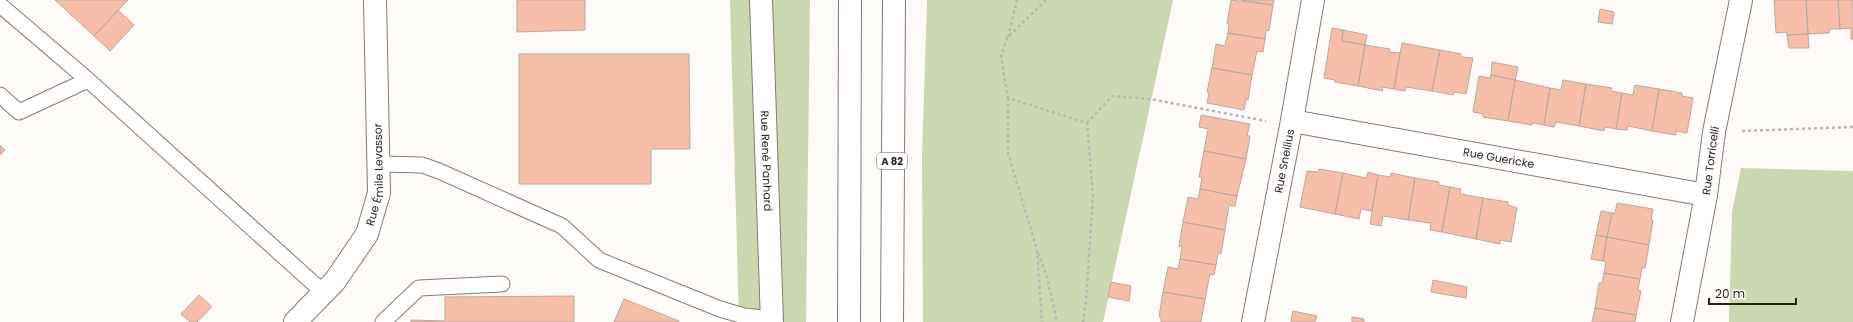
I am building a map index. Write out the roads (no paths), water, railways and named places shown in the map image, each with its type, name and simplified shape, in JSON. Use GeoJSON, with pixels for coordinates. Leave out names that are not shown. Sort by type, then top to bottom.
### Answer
{"type":"FeatureCollection","features":[{"type":"Feature","properties":{"kind":"main road","name":"Rue Émile Levassor"},"geometry":{"type":"LineString","coordinates":[[295,322],[335,281],[368,234],[379,193],[375,0]]}},
{"type":"Feature","properties":{"kind":"main road","name":"Rue René Panhard"},"geometry":{"type":"LineString","coordinates":[[760,0],[772,320]]}},
{"type":"Feature","properties":{"kind":"main road"},"geometry":{"type":"LineString","coordinates":[[849,322],[850,0]]}},
{"type":"Feature","properties":{"kind":"main road","name":"A 82"},"geometry":{"type":"LineString","coordinates":[[892,322],[894,0]]}},
{"type":"Feature","properties":{"kind":"main road","name":"Rue Snellius"},"geometry":{"type":"LineString","coordinates":[[1253,322],[1292,124],[1313,0]]}},
{"type":"Feature","properties":{"kind":"main road","name":"Rue Torricelli"},"geometry":{"type":"LineString","coordinates":[[1682,322],[1706,195],[1714,132],[1741,0]]}},
{"type":"Feature","properties":{"kind":"main road","name":"Rue Guericke"},"geometry":{"type":"LineString","coordinates":[[1292,124],[1706,195]]}},
{"type":"Feature","properties":{"kind":"lane"},"geometry":{"type":"LineString","coordinates":[[0,5],[88,80],[323,292]]}},
{"type":"Feature","properties":{"kind":"lane"},"geometry":{"type":"LineString","coordinates":[[0,95],[19,112],[88,80]]}},
{"type":"Feature","properties":{"kind":"lane"},"geometry":{"type":"LineString","coordinates":[[379,164],[422,165],[439,171],[562,226],[599,260],[720,309],[744,316],[772,320]]}},
{"type":"Feature","properties":{"kind":"lane"},"geometry":{"type":"LineString","coordinates":[[384,322],[419,288],[502,284]]}}]}
